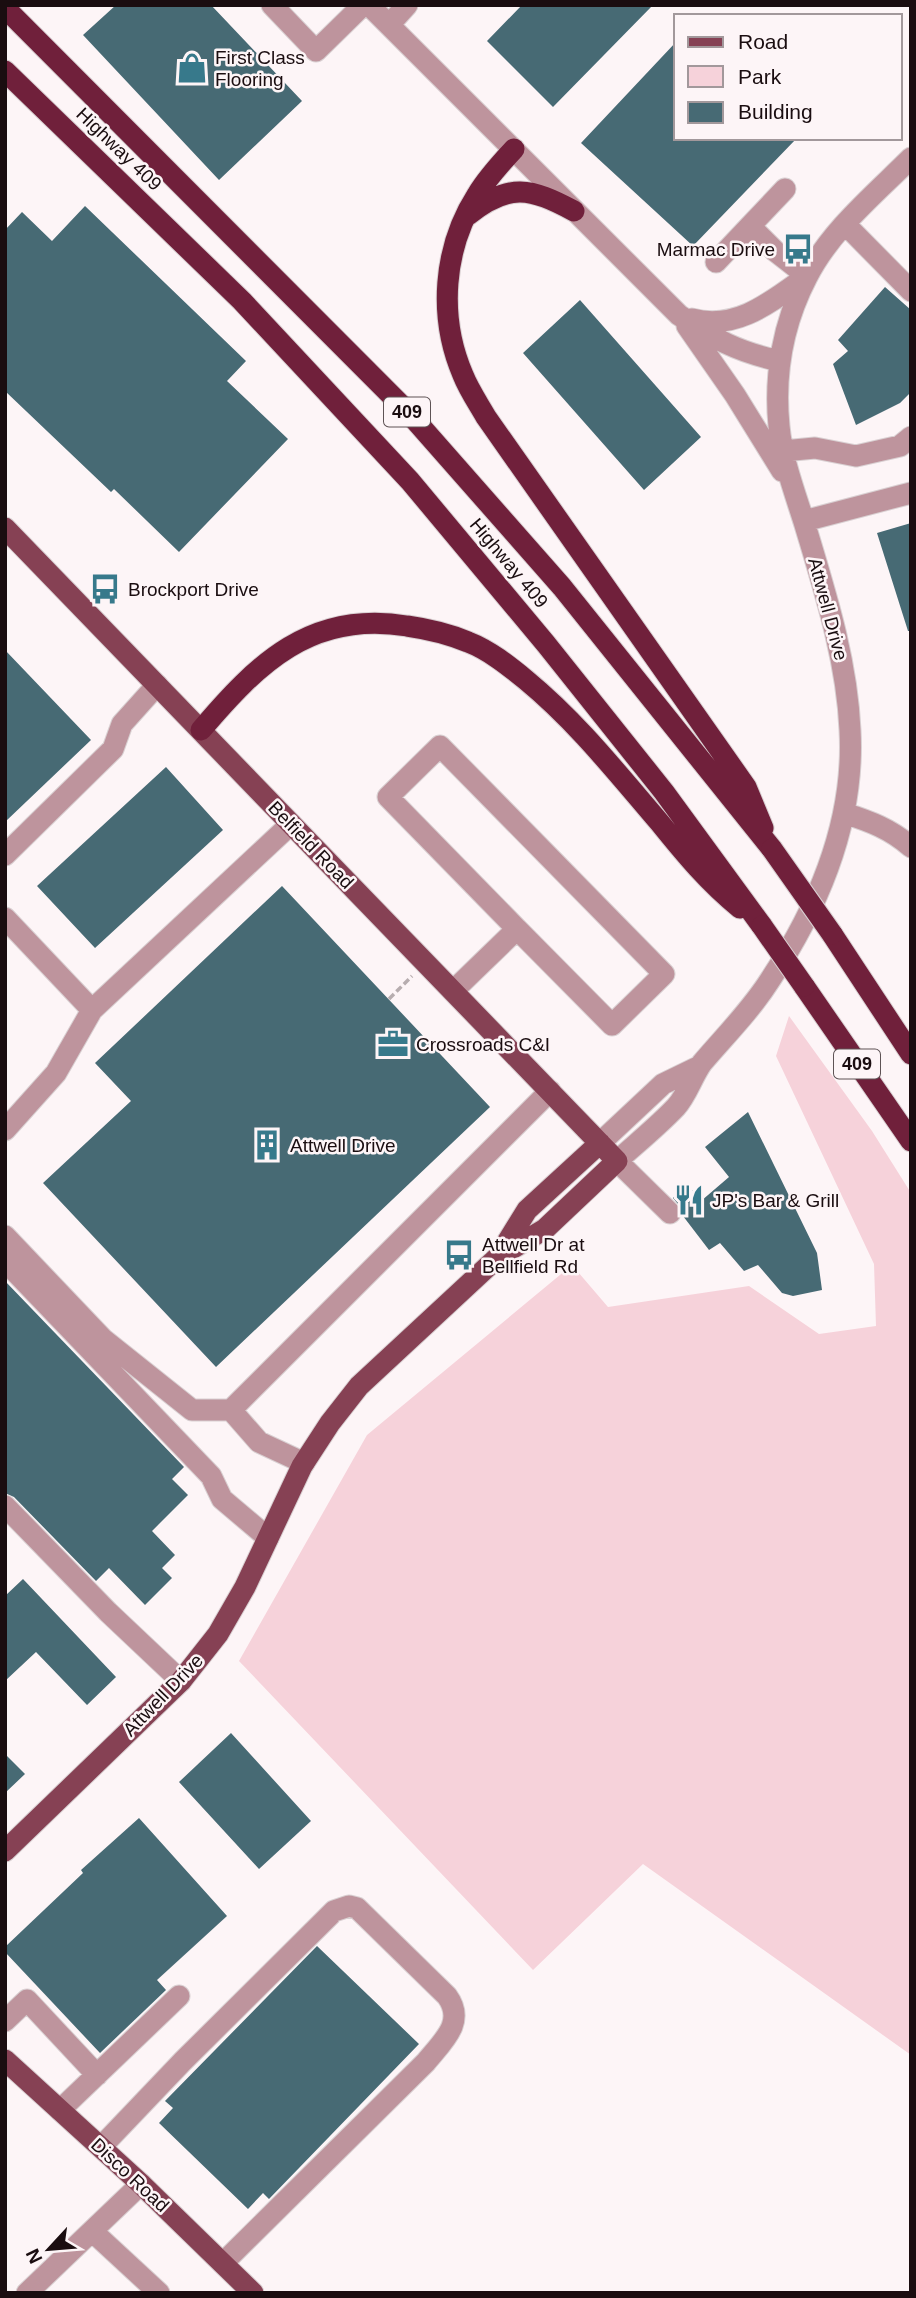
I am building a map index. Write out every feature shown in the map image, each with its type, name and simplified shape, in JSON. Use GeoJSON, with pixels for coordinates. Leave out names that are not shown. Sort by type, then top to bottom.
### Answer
{"type":"FeatureCollection","features":[{"type":"Feature","properties":{"kind":"highway","name":"Highway 409"},"geometry":{"type":"LineString","coordinates":[[5,8],[408,412],[562,587],[772,849],[832,934],[911,1055]]}},
{"type":"Feature","properties":{"kind":"highway","name":"Highway 409"},"geometry":{"type":"LineString","coordinates":[[5,71],[243,301],[410,481],[546,644],[656,782],[762,926],[911,1141]]}},
{"type":"Feature","properties":{"kind":"highway"},"geometry":{"type":"LineString","coordinates":[[514,149],[483,185],[466,216],[451,260],[447,294],[452,340],[467,384],[494,428],[746,787],[772,849]]}},
{"type":"Feature","properties":{"kind":"highway"},"geometry":{"type":"LineString","coordinates":[[466,216],[492,200],[521,191],[535,192],[574,211]]}},
{"type":"Feature","properties":{"kind":"highway"},"geometry":{"type":"LineString","coordinates":[[201,730],[237,688],[260,667],[280,652],[321,632],[342,626],[387,623],[428,630],[471,643],[508,665],[550,700],[593,744],[712,886],[762,926]]}},
{"type":"Feature","properties":{"kind":"main road","name":"Belfield Road"},"geometry":{"type":"LineString","coordinates":[[5,528],[617,1161]]}},
{"type":"Feature","properties":{"kind":"main road","name":"Attwell Drive"},"geometry":{"type":"LineString","coordinates":[[498,1258],[527,1210],[600,1143]]}},
{"type":"Feature","properties":{"kind":"main road","name":"Attwell Drive"},"geometry":{"type":"LineString","coordinates":[[5,1850],[181,1681],[218,1634],[245,1587],[304,1463],[359,1386],[498,1258],[545,1229],[617,1161]]}},
{"type":"Feature","properties":{"kind":"main road","name":"Disco Road"},"geometry":{"type":"LineString","coordinates":[[5,2060],[141,2184],[253,2293]]}},
{"type":"Feature","properties":{"kind":"street"},"geometry":{"type":"LineString","coordinates":[[272,5],[316,51],[363,5]]}},
{"type":"Feature","properties":{"kind":"street"},"geometry":{"type":"LineString","coordinates":[[369,5],[679,315],[735,395],[796,494]]}},
{"type":"Feature","properties":{"kind":"street"},"geometry":{"type":"LineString","coordinates":[[389,25],[407,5]]}},
{"type":"Feature","properties":{"kind":"street","name":"Attwell Drive"},"geometry":{"type":"LineString","coordinates":[[617,1161],[678,1105],[700,1066],[739,1022],[770,980],[797,934],[830,866],[844,813],[851,733],[847,685],[835,630],[783,451],[778,409],[779,361],[794,306],[807,276],[845,224],[911,158]]}},
{"type":"Feature","properties":{"kind":"street"},"geometry":{"type":"LineString","coordinates":[[716,262],[785,189]]}},
{"type":"Feature","properties":{"kind":"street"},"geometry":{"type":"LineString","coordinates":[[845,224],[911,291]]}},
{"type":"Feature","properties":{"kind":"street"},"geometry":{"type":"LineString","coordinates":[[679,315],[708,323],[722,323],[773,300],[807,276],[775,251],[750,226]]}},
{"type":"Feature","properties":{"kind":"street"},"geometry":{"type":"LineString","coordinates":[[679,315],[735,349],[779,361]]}},
{"type":"Feature","properties":{"kind":"street"},"geometry":{"type":"LineString","coordinates":[[783,451],[815,448],[856,456],[900,446],[911,437]]}},
{"type":"Feature","properties":{"kind":"street"},"geometry":{"type":"LineString","coordinates":[[804,521],[911,493]]}},
{"type":"Feature","properties":{"kind":"street"},"geometry":{"type":"LineString","coordinates":[[5,855],[113,749],[122,724],[157,685]]}},
{"type":"Feature","properties":{"kind":"street"},"geometry":{"type":"LineString","coordinates":[[440,746],[664,974],[612,1025],[517,929],[388,797],[440,746]]}},
{"type":"Feature","properties":{"kind":"street"},"geometry":{"type":"LineString","coordinates":[[844,813],[881,826],[899,836],[911,847]]}},
{"type":"Feature","properties":{"kind":"street"},"geometry":{"type":"LineString","coordinates":[[5,1130],[57,1073],[92,1010],[291,824]]}},
{"type":"Feature","properties":{"kind":"street"},"geometry":{"type":"LineString","coordinates":[[5,918],[92,1010]]}},
{"type":"Feature","properties":{"kind":"street"},"geometry":{"type":"LineString","coordinates":[[453,991],[517,929]]}},
{"type":"Feature","properties":{"kind":"street","name":"Attwell Drive"},"geometry":{"type":"LineString","coordinates":[[600,1143],[663,1084],[700,1066]]}},
{"type":"Feature","properties":{"kind":"street"},"geometry":{"type":"LineString","coordinates":[[5,1236],[103,1339],[192,1410],[231,1410],[550,1091]]}},
{"type":"Feature","properties":{"kind":"street"},"geometry":{"type":"LineString","coordinates":[[617,1161],[670,1213]]}},
{"type":"Feature","properties":{"kind":"street"},"geometry":{"type":"LineString","coordinates":[[5,1261],[211,1476],[222,1499],[268,1538]]}},
{"type":"Feature","properties":{"kind":"street"},"geometry":{"type":"LineString","coordinates":[[231,1410],[259,1441],[304,1463]]}},
{"type":"Feature","properties":{"kind":"street"},"geometry":{"type":"LineString","coordinates":[[5,1506],[108,1612],[181,1681]]}},
{"type":"Feature","properties":{"kind":"street"},"geometry":{"type":"LineString","coordinates":[[101,2147],[334,1911],[349,1906],[357,1908],[447,1996],[454,2006],[455,2018],[450,2031],[426,2062],[223,2263]]}},
{"type":"Feature","properties":{"kind":"street"},"geometry":{"type":"LineString","coordinates":[[60,2110],[178,1996]]}},
{"type":"Feature","properties":{"kind":"street"},"geometry":{"type":"LineString","coordinates":[[5,2021],[27,2000],[97,2075]]}},
{"type":"Feature","properties":{"kind":"street"},"geometry":{"type":"LineString","coordinates":[[27,2293],[141,2184]]}},
{"type":"Feature","properties":{"kind":"street"},"geometry":{"type":"LineString","coordinates":[[92,2231],[159,2293]]}},
{"type":"Feature","properties":{"kind":"path"},"geometry":{"type":"LineString","coordinates":[[389,999],[425,962]]}},
{"type":"Feature","properties":{"kind":"green space"},"geometry":{"type":"Polygon","coordinates":[[[789,1016],[872,1131],[911,1193],[911,2055],[643,1864],[533,1970],[239,1661],[367,1435],[572,1265],[608,1307],[749,1286],[819,1334],[876,1326],[874,1264],[776,1056],[789,1016]]]}},
{"type":"Feature","properties":{"kind":"building","name":"First Class Flooring"},"geometry":{"type":"Polygon","coordinates":[[[116,5],[211,5],[302,101],[219,180],[83,35],[116,5]]]}},
{"type":"Feature","properties":{"kind":"building"},"geometry":{"type":"Polygon","coordinates":[[[522,5],[653,5],[553,107],[487,41],[522,5]]]}},
{"type":"Feature","properties":{"kind":"building"},"geometry":{"type":"Polygon","coordinates":[[[674,44],[674,140],[795,140],[693,246],[581,143],[674,44]]]}},
{"type":"Feature","properties":{"kind":"building"},"geometry":{"type":"Polygon","coordinates":[[[85,206],[246,361],[227,381],[288,439],[179,552],[114,489],[111,492],[5,391],[5,230],[22,212],[52,241],[85,206]]]}},
{"type":"Feature","properties":{"kind":"building"},"geometry":{"type":"Polygon","coordinates":[[[885,287],[911,310],[911,392],[900,403],[856,425],[833,364],[848,351],[838,340],[885,287]]]}},
{"type":"Feature","properties":{"kind":"building"},"geometry":{"type":"Polygon","coordinates":[[[580,300],[701,437],[644,490],[523,353],[580,300]]]}},
{"type":"Feature","properties":{"kind":"building"},"geometry":{"type":"Polygon","coordinates":[[[911,523],[911,631],[908,631],[877,533],[911,523]]]}},
{"type":"Feature","properties":{"kind":"building"},"geometry":{"type":"Polygon","coordinates":[[[5,650],[91,740],[5,822],[5,650]]]}},
{"type":"Feature","properties":{"kind":"building"},"geometry":{"type":"Polygon","coordinates":[[[166,767],[223,830],[95,948],[37,886],[166,767]]]}},
{"type":"Feature","properties":{"kind":"building","name":"Attwell Drive"},"geometry":{"type":"Polygon","coordinates":[[[282,886],[490,1107],[216,1367],[43,1183],[131,1101],[95,1063],[282,886]]]}},
{"type":"Feature","properties":{"kind":"building"},"geometry":{"type":"Polygon","coordinates":[[[748,1112],[817,1253],[822,1290],[793,1296],[782,1293],[758,1265],[744,1271],[720,1243],[709,1250],[673,1198],[687,1184],[701,1201],[729,1177],[705,1147],[748,1112]]]}},
{"type":"Feature","properties":{"kind":"building"},"geometry":{"type":"Polygon","coordinates":[[[5,1281],[184,1467],[172,1479],[188,1495],[152,1531],[175,1555],[162,1568],[172,1578],[145,1605],[109,1568],[96,1581],[14,1497],[5,1493],[5,1281]]]}},
{"type":"Feature","properties":{"kind":"building"},"geometry":{"type":"Polygon","coordinates":[[[23,1579],[116,1677],[87,1705],[36,1652],[5,1681],[5,1596],[23,1579]]]}},
{"type":"Feature","properties":{"kind":"building"},"geometry":{"type":"Polygon","coordinates":[[[231,1733],[311,1821],[259,1869],[179,1782],[231,1733]]]}},
{"type":"Feature","properties":{"kind":"building"},"geometry":{"type":"Polygon","coordinates":[[[5,1754],[25,1774],[5,1793],[5,1754]]]}},
{"type":"Feature","properties":{"kind":"building"},"geometry":{"type":"Polygon","coordinates":[[[139,1818],[227,1916],[157,1980],[166,1990],[100,2053],[5,1952],[5,1947],[83,1873],[81,1870],[139,1818]]]}},
{"type":"Feature","properties":{"kind":"building"},"geometry":{"type":"Polygon","coordinates":[[[317,1946],[419,2044],[269,2199],[263,2193],[248,2209],[159,2123],[173,2108],[165,2101],[317,1946]]]}},
{"type":"Feature","properties":{"kind":"place","name":"First Class Flooring"},"geometry":{"type":"Point","coordinates":[192,68]}},
{"type":"Feature","properties":{"kind":"place","name":"Marmac Drive"},"geometry":{"type":"Point","coordinates":[798,249]}},
{"type":"Feature","properties":{"kind":"place","name":"Brockport Drive"},"geometry":{"type":"Point","coordinates":[105,589]}},
{"type":"Feature","properties":{"kind":"place","name":"Crossroads C&I"},"geometry":{"type":"Point","coordinates":[393,1044]}},
{"type":"Feature","properties":{"kind":"place","name":"Attwell Drive"},"geometry":{"type":"Point","coordinates":[267,1145]}},
{"type":"Feature","properties":{"kind":"place","name":"JP's Bar & Grill"},"geometry":{"type":"Point","coordinates":[689,1200]}},
{"type":"Feature","properties":{"kind":"place","name":"Attwell Dr at Bellfield Rd"},"geometry":{"type":"Point","coordinates":[459,1255]}}]}
